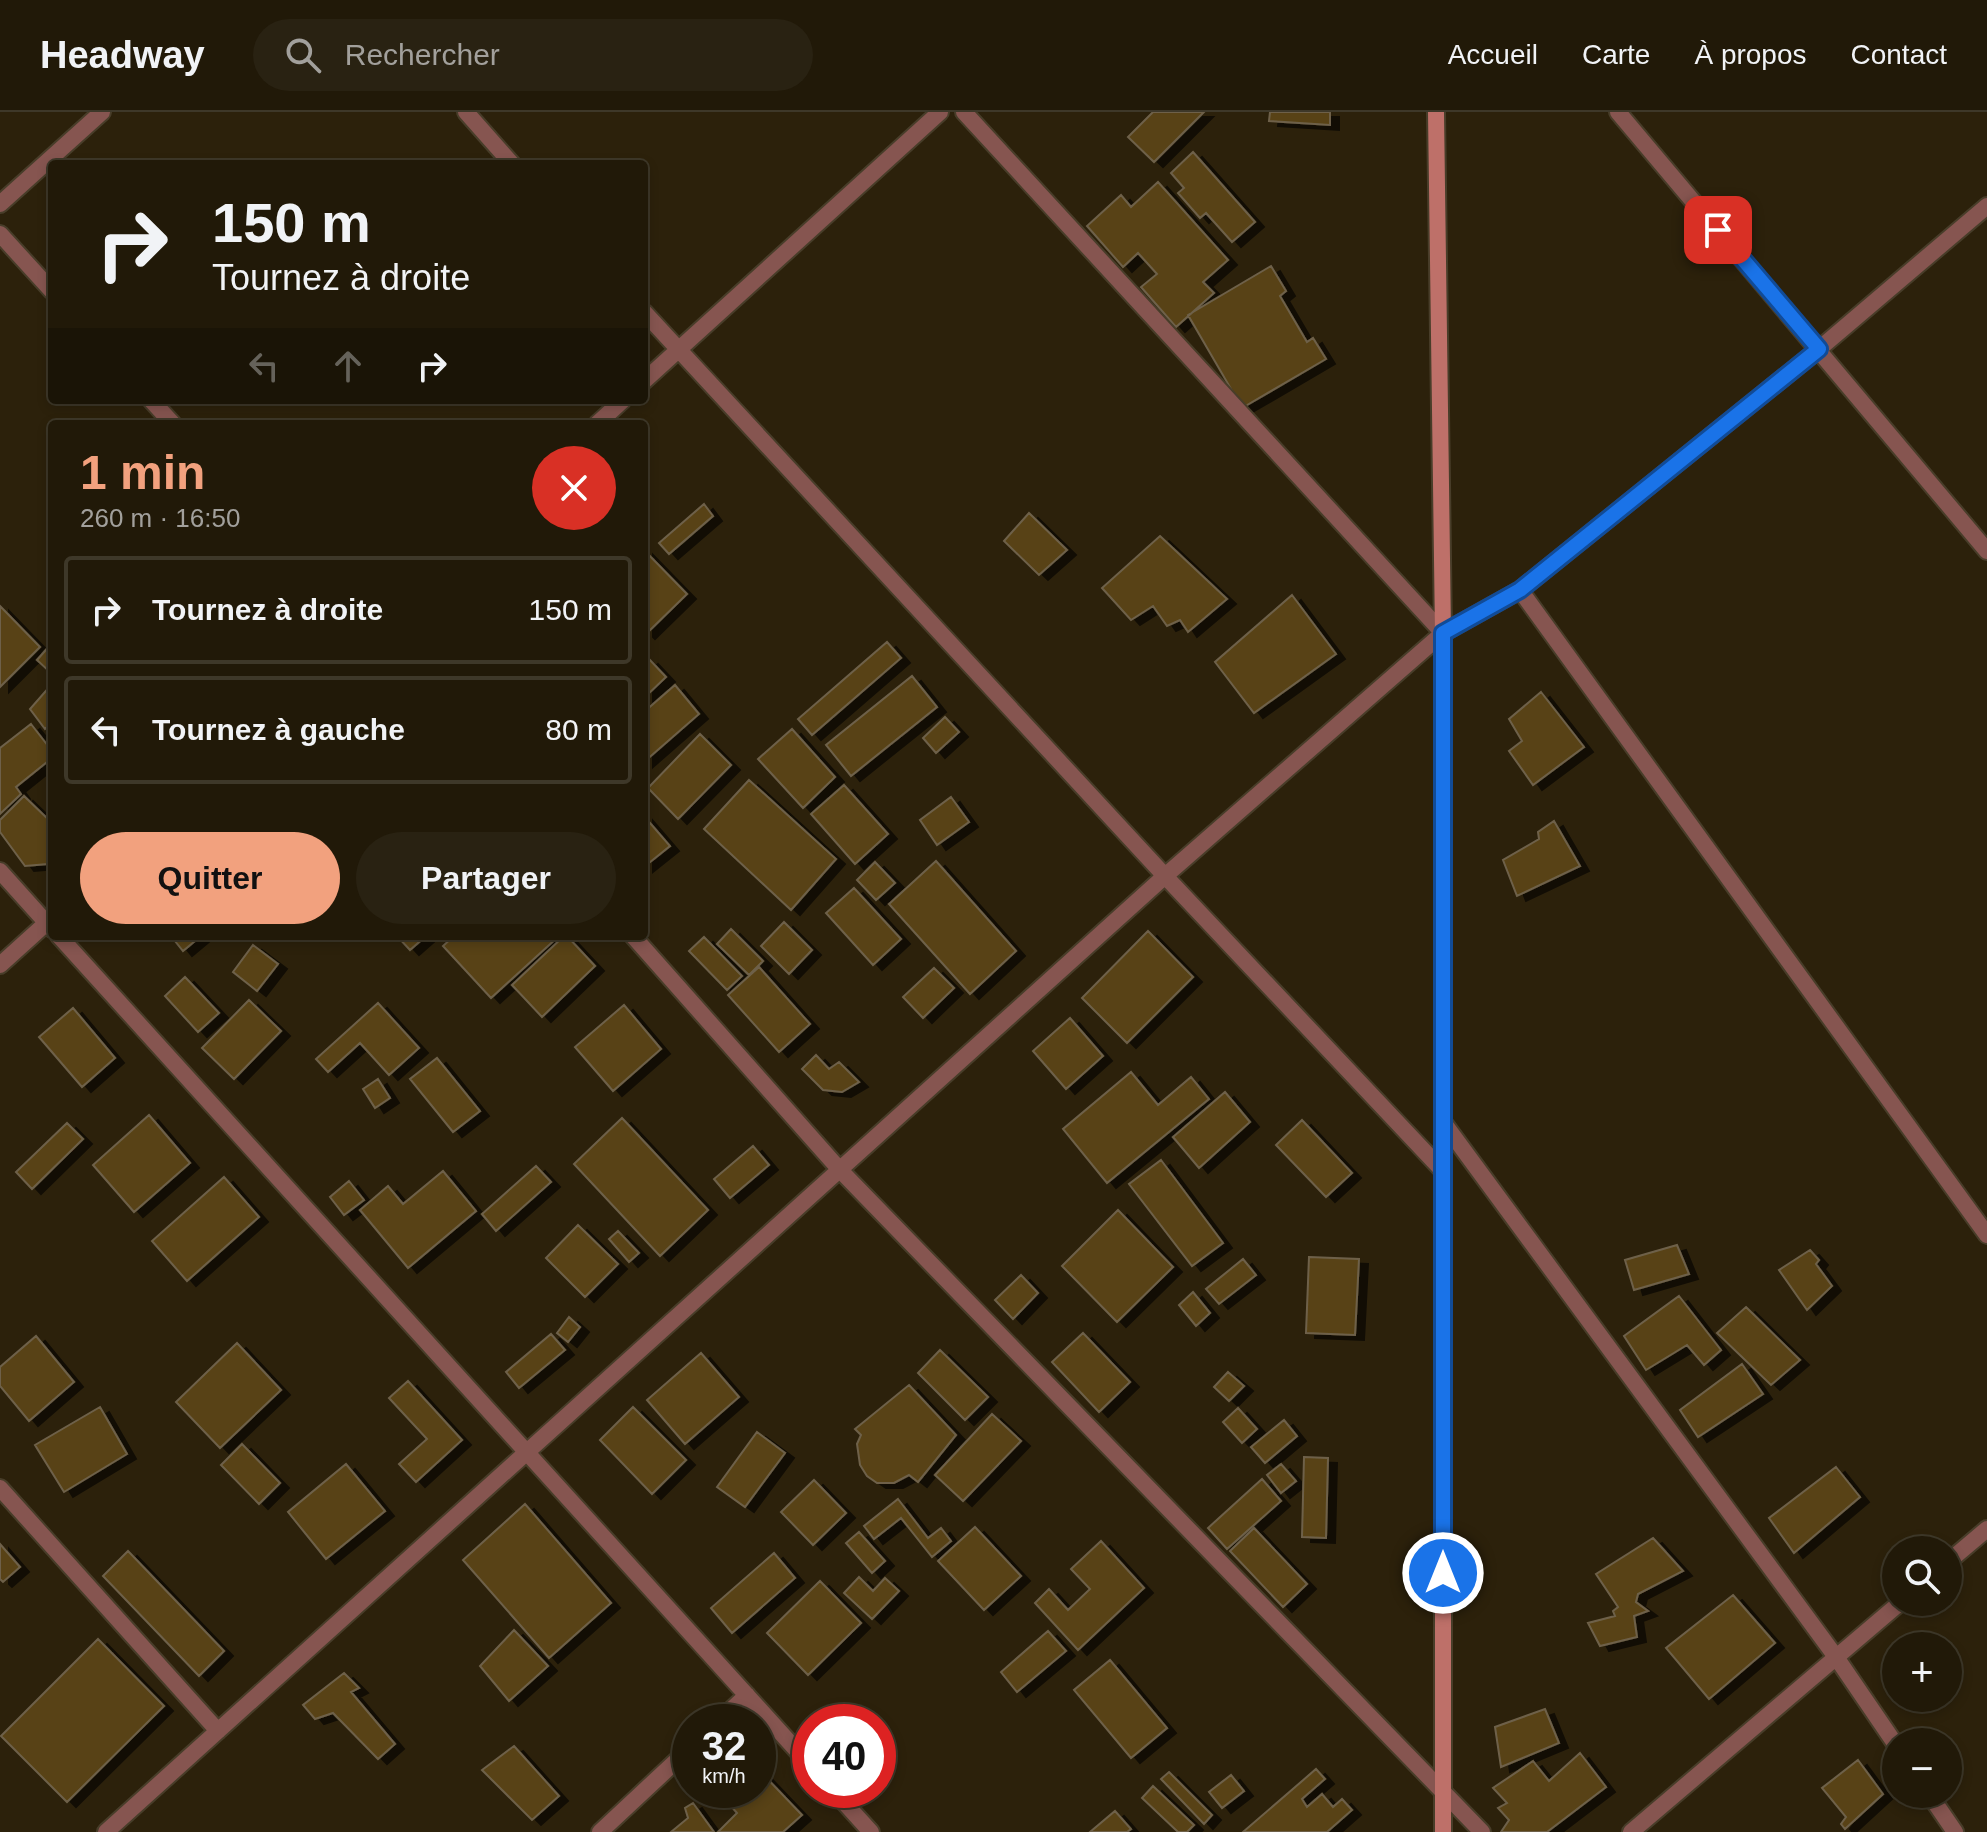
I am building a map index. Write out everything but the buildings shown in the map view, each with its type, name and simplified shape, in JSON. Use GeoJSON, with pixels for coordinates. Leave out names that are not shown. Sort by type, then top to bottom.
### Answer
{"type":"FeatureCollection","features":[{"type":"Feature","properties":{"kind":"street"},"geometry":{"type":"LineString","coordinates":[[49,160],[102,112]]}},
{"type":"Feature","properties":{"kind":"street"},"geometry":{"type":"LineString","coordinates":[[466,112],[508,160]]}},
{"type":"Feature","properties":{"kind":"street"},"geometry":{"type":"LineString","coordinates":[[648,377],[940,112]]}},
{"type":"Feature","properties":{"kind":"street"},"geometry":{"type":"LineString","coordinates":[[964,112],[1443,633]]}},
{"type":"Feature","properties":{"kind":"street"},"geometry":{"type":"LineString","coordinates":[[1436,112],[1443,633],[1443,1832]]}},
{"type":"Feature","properties":{"kind":"street"},"geometry":{"type":"LineString","coordinates":[[1618,112],[1987,551]]}},
{"type":"Feature","properties":{"kind":"street"},"geometry":{"type":"LineString","coordinates":[[0,204],[48,161]]}},
{"type":"Feature","properties":{"kind":"street"},"geometry":{"type":"LineString","coordinates":[[106,1832],[1165,876],[1443,633],[1520,590],[1819,349],[1987,206]]}},
{"type":"Feature","properties":{"kind":"street"},"geometry":{"type":"LineString","coordinates":[[0,234],[48,287]]}},
{"type":"Feature","properties":{"kind":"street"},"geometry":{"type":"LineString","coordinates":[[648,316],[1165,876],[1443,1171]]}},
{"type":"Feature","properties":{"kind":"street"},"geometry":{"type":"LineString","coordinates":[[155,404],[169,420]]}},
{"type":"Feature","properties":{"kind":"street"},"geometry":{"type":"LineString","coordinates":[[601,420],[619,404]]}},
{"type":"Feature","properties":{"kind":"street"},"geometry":{"type":"LineString","coordinates":[[1520,590],[1987,1235]]}},
{"type":"Feature","properties":{"kind":"street"},"geometry":{"type":"LineString","coordinates":[[0,871],[48,921]]}},
{"type":"Feature","properties":{"kind":"street"},"geometry":{"type":"LineString","coordinates":[[0,965],[48,925]]}},
{"type":"Feature","properties":{"kind":"street"},"geometry":{"type":"LineString","coordinates":[[63,940],[792,1745]]}},
{"type":"Feature","properties":{"kind":"street"},"geometry":{"type":"LineString","coordinates":[[637,940],[840,1170],[1482,1832]]}},
{"type":"Feature","properties":{"kind":"street"},"geometry":{"type":"LineString","coordinates":[[1443,1122],[1836,1657],[1884,1728]]}},
{"type":"Feature","properties":{"kind":"street"},"geometry":{"type":"LineString","coordinates":[[0,1488],[218,1731]]}},
{"type":"Feature","properties":{"kind":"street"},"geometry":{"type":"LineString","coordinates":[[1962,1550],[1987,1529]]}},
{"type":"Feature","properties":{"kind":"street"},"geometry":{"type":"LineString","coordinates":[[1631,1832],[1884,1616]]}},
{"type":"Feature","properties":{"kind":"street"},"geometry":{"type":"LineString","coordinates":[[737,1704],[747,1695]]}},
{"type":"Feature","properties":{"kind":"street"},"geometry":{"type":"LineString","coordinates":[[600,1832],[672,1765]]}},
{"type":"Feature","properties":{"kind":"street"},"geometry":{"type":"LineString","coordinates":[[849,1808],[871,1832]]}},
{"type":"Feature","properties":{"kind":"street"},"geometry":{"type":"LineString","coordinates":[[1939,1808],[1955,1832]]}},
{"type":"Feature","properties":{"kind":"route"},"geometry":{"type":"LineString","coordinates":[[1443,1573],[1443,633],[1520,590],[1819,349],[1718,230]]}}]}
